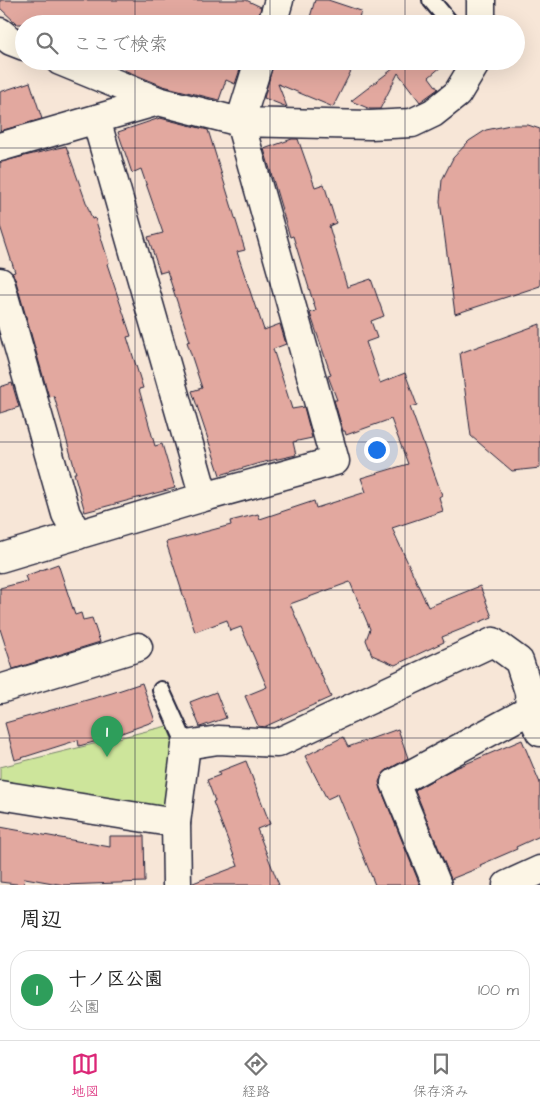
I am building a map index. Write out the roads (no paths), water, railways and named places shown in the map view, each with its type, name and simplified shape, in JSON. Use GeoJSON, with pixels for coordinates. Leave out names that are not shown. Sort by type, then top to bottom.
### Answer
{"type":"FeatureCollection","features":[{"type":"Feature","properties":{"kind":"street"},"geometry":{"type":"LineString","coordinates":[[275,15],[279,0]]}},
{"type":"Feature","properties":{"kind":"street"},"geometry":{"type":"LineString","coordinates":[[481,0],[481,15]]}},
{"type":"Feature","properties":{"kind":"street"},"geometry":{"type":"LineString","coordinates":[[0,32],[15,43]]}},
{"type":"Feature","properties":{"kind":"street"},"geometry":{"type":"LineString","coordinates":[[82,70],[158,101],[240,122],[370,125],[412,123],[433,113],[457,94],[472,70]]}},
{"type":"Feature","properties":{"kind":"street"},"geometry":{"type":"LineString","coordinates":[[0,558],[335,462],[240,122],[256,70]]}},
{"type":"Feature","properties":{"kind":"street"},"geometry":{"type":"LineString","coordinates":[[0,147],[158,101]]}},
{"type":"Feature","properties":{"kind":"street"},"geometry":{"type":"LineString","coordinates":[[96,119],[204,498]]}},
{"type":"Feature","properties":{"kind":"street"},"geometry":{"type":"LineString","coordinates":[[0,282],[66,514],[78,535]]}},
{"type":"Feature","properties":{"kind":"street"},"geometry":{"type":"LineString","coordinates":[[176,885],[176,823],[186,745],[218,740],[277,743],[493,642],[519,661],[529,692],[535,721],[395,783],[437,885]]}},
{"type":"Feature","properties":{"kind":"street"},"geometry":{"type":"LineString","coordinates":[[0,690],[138,647]]}},
{"type":"Feature","properties":{"kind":"street"},"geometry":{"type":"LineString","coordinates":[[0,796],[176,823]]}},
{"type":"Feature","properties":{"kind":"street"},"geometry":{"type":"LineString","coordinates":[[507,885],[540,870]]}},
{"type":"Feature","properties":{"kind":"lane"},"geometry":{"type":"LineString","coordinates":[[432,0],[444,15]]}},
{"type":"Feature","properties":{"kind":"lane"},"geometry":{"type":"LineString","coordinates":[[161,690],[186,745]]}},
{"type":"Feature","properties":{"kind":"place","name":"十ノ区公園"},"geometry":{"type":"Point","coordinates":[107,757]}}]}
